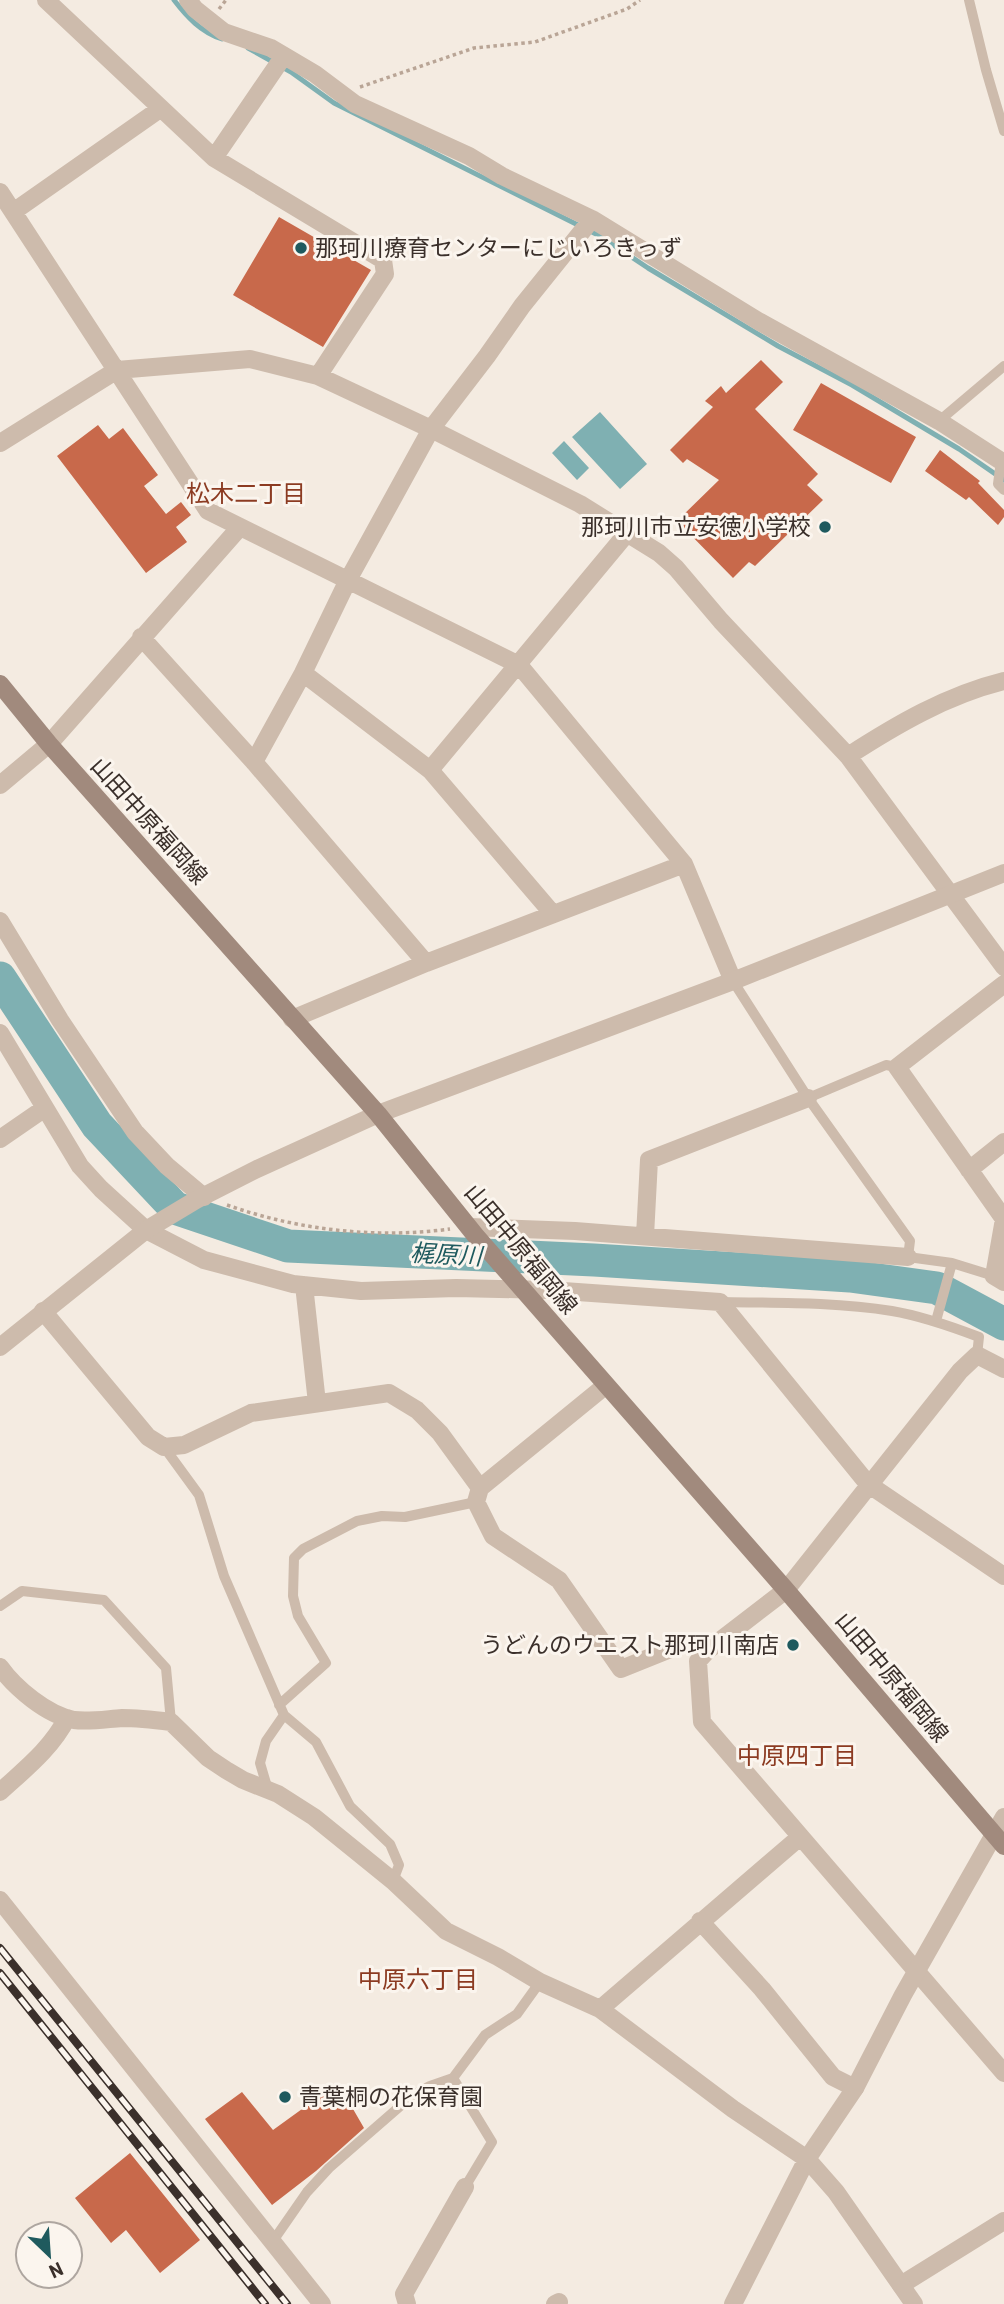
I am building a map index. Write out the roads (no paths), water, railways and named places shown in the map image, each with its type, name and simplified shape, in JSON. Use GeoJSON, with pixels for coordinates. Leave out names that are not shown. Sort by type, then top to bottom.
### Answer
{"type":"FeatureCollection","features":[{"type":"Feature","properties":{"kind":"main road","name":"山田中原福岡線"},"geometry":{"type":"LineString","coordinates":[[0,684],[49,744],[378,1114],[472,1231],[786,1590],[999,1841]]}},
{"type":"Feature","properties":{"kind":"street"},"geometry":{"type":"LineString","coordinates":[[46,0],[214,158],[383,260],[385,274],[318,376]]}},
{"type":"Feature","properties":{"kind":"street"},"geometry":{"type":"LineString","coordinates":[[188,0],[224,32],[255,41],[315,74],[355,104],[469,156],[502,176],[592,219],[760,322],[939,421],[1002,462]]}},
{"type":"Feature","properties":{"kind":"street"},"geometry":{"type":"LineString","coordinates":[[214,158],[283,57]]}},
{"type":"Feature","properties":{"kind":"street"},"geometry":{"type":"LineString","coordinates":[[13,212],[160,109]]}},
{"type":"Feature","properties":{"kind":"street"},"geometry":{"type":"LineString","coordinates":[[0,192],[208,511],[519,665],[684,864],[733,981]]}},
{"type":"Feature","properties":{"kind":"street"},"geometry":{"type":"LineString","coordinates":[[254,762],[303,673],[348,580],[431,429],[592,219]]}},
{"type":"Feature","properties":{"kind":"street"},"geometry":{"type":"LineString","coordinates":[[0,443],[117,370],[250,359],[318,376],[580,504],[628,532],[676,568],[720,621],[848,756],[1004,967]]}},
{"type":"Feature","properties":{"kind":"street"},"geometry":{"type":"LineString","coordinates":[[0,785],[49,744],[240,527]]}},
{"type":"Feature","properties":{"kind":"street"},"geometry":{"type":"LineString","coordinates":[[430,770],[628,532]]}},
{"type":"Feature","properties":{"kind":"street"},"geometry":{"type":"LineString","coordinates":[[141,637],[254,762],[426,963]]}},
{"type":"Feature","properties":{"kind":"street"},"geometry":{"type":"LineString","coordinates":[[303,673],[430,770],[552,915]]}},
{"type":"Feature","properties":{"kind":"street"},"geometry":{"type":"LineString","coordinates":[[848,756],[895,725],[960,695],[1004,681]]}},
{"type":"Feature","properties":{"kind":"street"},"geometry":{"type":"LineString","coordinates":[[292,1019],[426,963],[684,864]]}},
{"type":"Feature","properties":{"kind":"street"},"geometry":{"type":"LineString","coordinates":[[0,1347],[150,1227],[257,1169],[378,1114],[733,981],[1004,873]]}},
{"type":"Feature","properties":{"kind":"street"},"geometry":{"type":"LineString","coordinates":[[0,921],[60,1020],[135,1132],[200,1198]]}},
{"type":"Feature","properties":{"kind":"street"},"geometry":{"type":"LineString","coordinates":[[999,1279],[1003,1219],[897,1067],[1004,984]]}},
{"type":"Feature","properties":{"kind":"street"},"geometry":{"type":"LineString","coordinates":[[0,1033],[80,1166],[101,1189],[150,1227],[204,1260],[250,1274],[304,1285],[361,1291],[456,1287],[720,1302],[868,1484],[1004,1576]]}},
{"type":"Feature","properties":{"kind":"street"},"geometry":{"type":"LineString","coordinates":[[645,1236],[649,1160],[808,1098]]}},
{"type":"Feature","properties":{"kind":"street"},"geometry":{"type":"LineString","coordinates":[[0,1139],[45,1108]]}},
{"type":"Feature","properties":{"kind":"street"},"geometry":{"type":"LineString","coordinates":[[969,1170],[1004,1142]]}},
{"type":"Feature","properties":{"kind":"street"},"geometry":{"type":"LineString","coordinates":[[472,1231],[645,1236],[908,1256]]}},
{"type":"Feature","properties":{"kind":"street"},"geometry":{"type":"LineString","coordinates":[[304,1285],[317,1403]]}},
{"type":"Feature","properties":{"kind":"street"},"geometry":{"type":"LineString","coordinates":[[43,1311],[148,1437],[164,1447],[184,1445],[251,1413],[389,1393],[417,1410],[440,1433],[478,1495],[493,1536],[559,1580],[621,1668],[688,1642],[708,1650]]}},
{"type":"Feature","properties":{"kind":"street"},"geometry":{"type":"LineString","coordinates":[[1004,1368],[977,1355],[952,1380],[786,1590],[708,1650],[698,1661],[702,1722],[1004,2073]]}},
{"type":"Feature","properties":{"kind":"street"},"geometry":{"type":"LineString","coordinates":[[478,1495],[605,1386]]}},
{"type":"Feature","properties":{"kind":"street"},"geometry":{"type":"LineString","coordinates":[[0,1667],[20,1690],[39,1704],[67,1718],[126,1718],[171,1722],[208,1758],[243,1780],[278,1794],[314,1817],[393,1881],[446,1931],[540,1982],[600,2009],[733,2109],[807,2159],[836,2192],[914,2304]]}},
{"type":"Feature","properties":{"kind":"street"},"geometry":{"type":"LineString","coordinates":[[0,1792],[41,1755],[57,1736],[67,1718]]}},
{"type":"Feature","properties":{"kind":"street"},"geometry":{"type":"LineString","coordinates":[[733,2304],[807,2159],[855,2088],[916,1972],[999,1841],[1004,1817]]}},
{"type":"Feature","properties":{"kind":"street"},"geometry":{"type":"LineString","coordinates":[[600,2009],[800,1837]]}},
{"type":"Feature","properties":{"kind":"street"},"geometry":{"type":"LineString","coordinates":[[0,1900],[322,2304]]}},
{"type":"Feature","properties":{"kind":"street"},"geometry":{"type":"LineString","coordinates":[[700,1921],[762,1989],[833,2077],[855,2088]]}},
{"type":"Feature","properties":{"kind":"street"},"geometry":{"type":"LineString","coordinates":[[407,2304],[404,2294],[466,2187]]}},
{"type":"Feature","properties":{"kind":"street"},"geometry":{"type":"LineString","coordinates":[[901,2286],[1004,2221]]}},
{"type":"Feature","properties":{"kind":"lane"},"geometry":{"type":"LineString","coordinates":[[970,0],[1004,131]]}},
{"type":"Feature","properties":{"kind":"lane"},"geometry":{"type":"LineString","coordinates":[[939,421],[1004,366]]}},
{"type":"Feature","properties":{"kind":"lane"},"geometry":{"type":"LineString","coordinates":[[1002,462],[998,484],[1004,490]]}},
{"type":"Feature","properties":{"kind":"lane"},"geometry":{"type":"LineString","coordinates":[[733,981],[808,1098],[910,1241],[908,1256],[999,1279]]}},
{"type":"Feature","properties":{"kind":"lane"},"geometry":{"type":"LineString","coordinates":[[808,1098],[886,1065],[897,1067]]}},
{"type":"Feature","properties":{"kind":"lane"},"geometry":{"type":"LineString","coordinates":[[937,1319],[951,1266]]}},
{"type":"Feature","properties":{"kind":"lane"},"geometry":{"type":"LineString","coordinates":[[720,1302],[832,1305],[937,1319],[979,1337],[977,1355]]}},
{"type":"Feature","properties":{"kind":"lane"},"geometry":{"type":"LineString","coordinates":[[164,1447],[199,1495],[224,1576],[281,1710],[316,1742],[350,1806],[390,1844],[399,1864],[393,1881]]}},
{"type":"Feature","properties":{"kind":"lane"},"geometry":{"type":"LineString","coordinates":[[268,1790],[260,1763],[266,1741],[281,1710],[326,1663],[298,1616],[293,1596],[293,1558],[303,1549],[357,1521],[382,1516],[405,1517],[478,1495]]}},
{"type":"Feature","properties":{"kind":"lane"},"geometry":{"type":"LineString","coordinates":[[0,1606],[22,1591],[104,1600],[166,1668],[171,1722]]}},
{"type":"Feature","properties":{"kind":"lane"},"geometry":{"type":"LineString","coordinates":[[273,2241],[307,2192],[329,2168],[413,2095],[453,2078],[485,2035],[517,2014],[540,1982]]}},
{"type":"Feature","properties":{"kind":"lane"},"geometry":{"type":"LineString","coordinates":[[453,2078],[492,2142],[466,2187]]}},
{"type":"Feature","properties":{"kind":"water"},"geometry":{"type":"Polygon","coordinates":[[[600,412],[647,464],[620,489],[572,437],[600,412]]]}},
{"type":"Feature","properties":{"kind":"water"},"geometry":{"type":"Polygon","coordinates":[[[564,441],[589,468],[577,480],[552,453],[564,441]]]}},
{"type":"Feature","properties":{"kind":"waterway"},"geometry":{"type":"LineString","coordinates":[[174,0],[195,23],[222,39]]}},
{"type":"Feature","properties":{"kind":"waterway"},"geometry":{"type":"LineString","coordinates":[[248,48],[291,72],[334,103],[600,236],[778,346],[852,385],[959,449],[1004,480]]}},
{"type":"Feature","properties":{"kind":"waterway","name":"梶原川"},"geometry":{"type":"LineString","coordinates":[[0,978],[97,1125],[175,1208],[288,1246],[594,1260],[850,1276],[937,1288],[1004,1324]]}},
{"type":"Feature","properties":{"kind":"railway"},"geometry":{"type":"LineString","coordinates":[[0,1948],[287,2304]]}},
{"type":"Feature","properties":{"kind":"railway"},"geometry":{"type":"LineString","coordinates":[[0,1973],[265,2304]]}},
{"type":"Feature","properties":{"kind":"place","name":"那珂川療育センターにじいろきっず"},"geometry":{"type":"Point","coordinates":[301,248]}},
{"type":"Feature","properties":{"kind":"place","name":"那珂川市立安徳小学校"},"geometry":{"type":"Point","coordinates":[825,527]}},
{"type":"Feature","properties":{"kind":"place","name":"うどんのウエスト那珂川南店"},"geometry":{"type":"Point","coordinates":[793,1645]}},
{"type":"Feature","properties":{"kind":"place","name":"青葉桐の花保育園"},"geometry":{"type":"Point","coordinates":[285,2097]}},
{"type":"Feature","properties":{"kind":"district","name":"松木二丁目"},"geometry":{"type":"Point","coordinates":[246,494]}},
{"type":"Feature","properties":{"kind":"district","name":"中原四丁目"},"geometry":{"type":"Point","coordinates":[797,1756]}},
{"type":"Feature","properties":{"kind":"district","name":"中原六丁目"},"geometry":{"type":"Point","coordinates":[418,1980]}}]}
